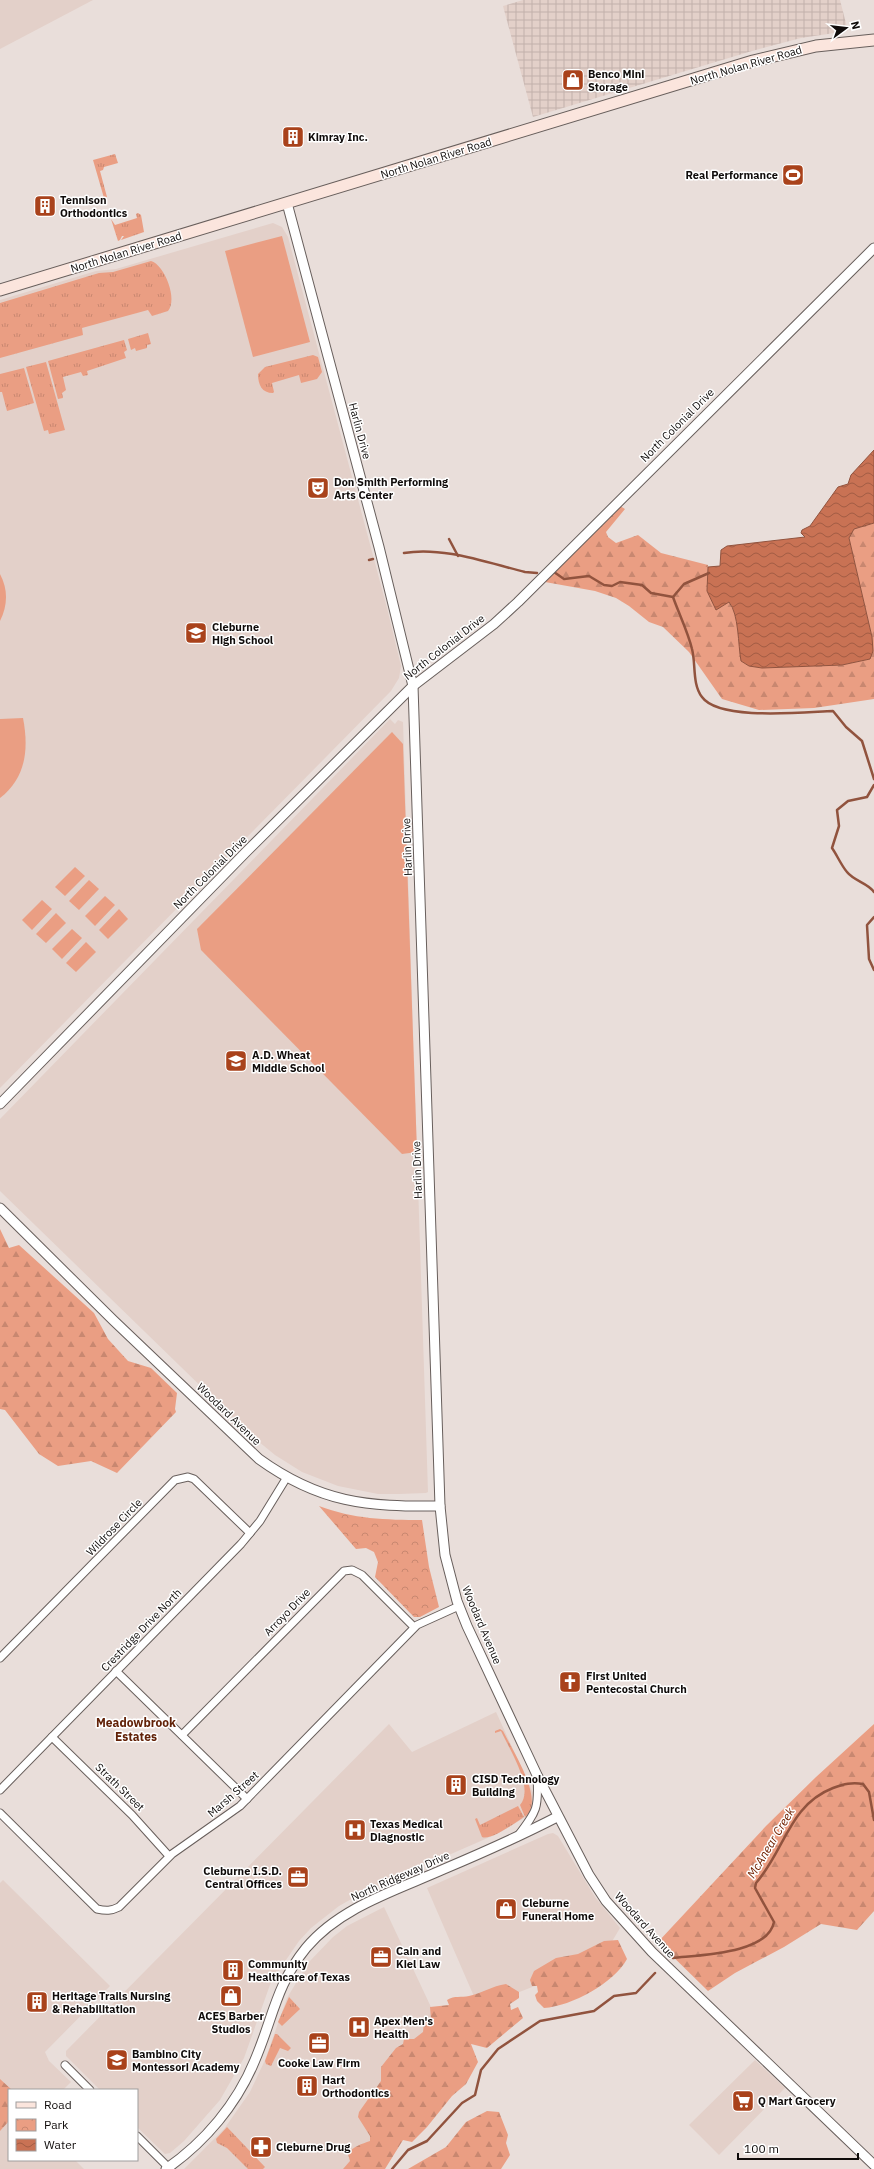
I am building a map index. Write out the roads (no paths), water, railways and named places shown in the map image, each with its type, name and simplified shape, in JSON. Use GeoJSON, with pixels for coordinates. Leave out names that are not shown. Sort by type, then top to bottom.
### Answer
{"type":"FeatureCollection","features":[{"type":"Feature","properties":{"kind":"main road","name":"North Nolan River Road"},"geometry":{"type":"LineString","coordinates":[[0,290],[760,59],[816,46],[874,40]]}},
{"type":"Feature","properties":{"kind":"street","name":"Harlin Drive"},"geometry":{"type":"LineString","coordinates":[[287,203],[379,547],[413,686],[440,1506]]}},
{"type":"Feature","properties":{"kind":"street","name":"North Colonial Drive"},"geometry":{"type":"LineString","coordinates":[[0,1104],[290,808],[413,686],[494,624],[518,602],[874,248]]}},
{"type":"Feature","properties":{"kind":"street","name":"Woodard Avenue"},"geometry":{"type":"LineString","coordinates":[[0,1208],[113,1320],[259,1459],[287,1477],[324,1494],[356,1503],[395,1507],[440,1506],[445,1555],[459,1606],[557,1818],[589,1874],[626,1924],[652,1952],[874,2165]]}},
{"type":"Feature","properties":{"kind":"street","name":"Wildrose Circle"},"geometry":{"type":"LineString","coordinates":[[0,1658],[175,1480],[188,1477],[194,1479],[250,1533]]}},
{"type":"Feature","properties":{"kind":"street","name":"Crestridge Drive North"},"geometry":{"type":"LineString","coordinates":[[0,1790],[250,1533],[260,1521],[287,1477]]}},
{"type":"Feature","properties":{"kind":"street","name":"Arroyo Drive"},"geometry":{"type":"LineString","coordinates":[[182,1735],[344,1571],[352,1570],[362,1575],[414,1628]]}},
{"type":"Feature","properties":{"kind":"street","name":"Marsh Street"},"geometry":{"type":"LineString","coordinates":[[0,1813],[97,1909],[105,1911],[119,1907],[169,1856],[231,1814],[247,1799],[414,1628],[431,1617],[459,1606]]}},
{"type":"Feature","properties":{"kind":"street"},"geometry":{"type":"LineString","coordinates":[[116,1671],[247,1799]]}},
{"type":"Feature","properties":{"kind":"street","name":"Strath Street"},"geometry":{"type":"LineString","coordinates":[[52,1737],[132,1815],[169,1856]]}},
{"type":"Feature","properties":{"kind":"street"},"geometry":{"type":"LineString","coordinates":[[516,1838],[537,1808],[537,1776]]}},
{"type":"Feature","properties":{"kind":"street","name":"North Ridgeway Drive"},"geometry":{"type":"LineString","coordinates":[[171,2168],[207,2134],[237,2095],[256,2058],[272,2010],[285,1980],[299,1957],[315,1939],[338,1920],[371,1901],[516,1838],[557,1818]]}},
{"type":"Feature","properties":{"kind":"street"},"geometry":{"type":"LineString","coordinates":[[66,2065],[89,2089]]}},
{"type":"Feature","properties":{"kind":"street"},"geometry":{"type":"LineString","coordinates":[[138,2137],[171,2168]]}},
{"type":"Feature","properties":{"kind":"water"},"geometry":{"type":"Polygon","coordinates":[[[874,450],[874,523],[854,529],[849,538],[872,637],[873,651],[870,659],[842,665],[762,668],[749,666],[741,661],[735,614],[732,607],[729,602],[716,610],[707,591],[708,567],[720,566],[721,550],[727,546],[805,537],[801,533],[802,530],[810,526],[838,487],[848,484],[851,475],[874,450]]]}},
{"type":"Feature","properties":{"kind":"waterway"},"geometry":{"type":"LineString","coordinates":[[449,539],[458,556]]}},
{"type":"Feature","properties":{"kind":"waterway"},"geometry":{"type":"LineString","coordinates":[[404,553],[419,551],[465,556],[525,572],[537,573]]}},
{"type":"Feature","properties":{"kind":"waterway"},"geometry":{"type":"LineString","coordinates":[[369,560],[373,559]]}},
{"type":"Feature","properties":{"kind":"waterway"},"geometry":{"type":"LineString","coordinates":[[554,572],[564,579],[589,576],[604,585],[612,586],[620,582],[642,585],[651,593],[673,597],[690,643],[697,686],[702,697],[711,705],[743,712],[783,713],[833,711],[846,727],[862,741],[874,779]]}},
{"type":"Feature","properties":{"kind":"waterway"},"geometry":{"type":"LineString","coordinates":[[673,597],[684,584],[709,573]]}},
{"type":"Feature","properties":{"kind":"waterway"},"geometry":{"type":"LineString","coordinates":[[874,785],[867,797],[848,801],[837,810],[839,826],[832,848],[847,872],[853,878],[868,886],[874,892]]}},
{"type":"Feature","properties":{"kind":"waterway"},"geometry":{"type":"LineString","coordinates":[[874,917],[867,925],[869,959],[874,970]]}},
{"type":"Feature","properties":{"kind":"waterway","name":"McAnear Creek"},"geometry":{"type":"LineString","coordinates":[[673,1958],[731,1951],[746,1947],[759,1941],[769,1933],[774,1922],[755,1888],[756,1883],[766,1870],[797,1817],[806,1805],[818,1796],[844,1784],[863,1784],[869,1792],[874,1820]]}},
{"type":"Feature","properties":{"kind":"waterway","name":"McAnear Creek"},"geometry":{"type":"LineString","coordinates":[[392,2169],[408,2150],[427,2141],[462,2103],[475,2095],[481,2070],[498,2049],[540,2021],[594,2011],[614,1996],[636,1993],[655,1973]]}},
{"type":"Feature","properties":{"kind":"place","name":"Benco Mini Storage"},"geometry":{"type":"Point","coordinates":[573,80]}},
{"type":"Feature","properties":{"kind":"place","name":"Kimray Inc."},"geometry":{"type":"Point","coordinates":[293,137]}},
{"type":"Feature","properties":{"kind":"place","name":"Real Performance"},"geometry":{"type":"Point","coordinates":[793,175]}},
{"type":"Feature","properties":{"kind":"place","name":"Tennison Orthodontics"},"geometry":{"type":"Point","coordinates":[45,206]}},
{"type":"Feature","properties":{"kind":"place","name":"Don Smith Performing Arts Center"},"geometry":{"type":"Point","coordinates":[318,488]}},
{"type":"Feature","properties":{"kind":"place","name":"Cleburne High School"},"geometry":{"type":"Point","coordinates":[196,633]}},
{"type":"Feature","properties":{"kind":"place","name":"A.D. Wheat Middle School"},"geometry":{"type":"Point","coordinates":[236,1061]}},
{"type":"Feature","properties":{"kind":"place","name":"First United Pentecostal Church"},"geometry":{"type":"Point","coordinates":[570,1682]}},
{"type":"Feature","properties":{"kind":"place","name":"CISD Technology Building"},"geometry":{"type":"Point","coordinates":[456,1785]}},
{"type":"Feature","properties":{"kind":"place","name":"Texas Medical Diagnostic"},"geometry":{"type":"Point","coordinates":[355,1830]}},
{"type":"Feature","properties":{"kind":"place","name":"Cleburne I.S.D. Central Offices"},"geometry":{"type":"Point","coordinates":[298,1877]}},
{"type":"Feature","properties":{"kind":"place","name":"Cleburne Funeral Home"},"geometry":{"type":"Point","coordinates":[506,1909]}},
{"type":"Feature","properties":{"kind":"place","name":"Cain and Kiel Law"},"geometry":{"type":"Point","coordinates":[381,1957]}},
{"type":"Feature","properties":{"kind":"place","name":"Community Healthcare of Texas"},"geometry":{"type":"Point","coordinates":[233,1970]}},
{"type":"Feature","properties":{"kind":"place","name":"ACES Barber Studios"},"geometry":{"type":"Point","coordinates":[231,1996]}},
{"type":"Feature","properties":{"kind":"place","name":"Heritage Trails Nursing & Rehabilitation"},"geometry":{"type":"Point","coordinates":[37,2002]}},
{"type":"Feature","properties":{"kind":"place","name":"Apex Men's Health"},"geometry":{"type":"Point","coordinates":[359,2027]}},
{"type":"Feature","properties":{"kind":"place","name":"Cooke Law Firm"},"geometry":{"type":"Point","coordinates":[319,2043]}},
{"type":"Feature","properties":{"kind":"place","name":"Bambino City Montessori Academy"},"geometry":{"type":"Point","coordinates":[117,2060]}},
{"type":"Feature","properties":{"kind":"place","name":"Hart Orthodontics"},"geometry":{"type":"Point","coordinates":[307,2086]}},
{"type":"Feature","properties":{"kind":"place","name":"Q Mart Grocery"},"geometry":{"type":"Point","coordinates":[743,2101]}},
{"type":"Feature","properties":{"kind":"place","name":"Cleburne Drug"},"geometry":{"type":"Point","coordinates":[261,2147]}},
{"type":"Feature","properties":{"kind":"district","name":"Meadowbrook Estates"},"geometry":{"type":"Point","coordinates":[136,1730]}}]}
